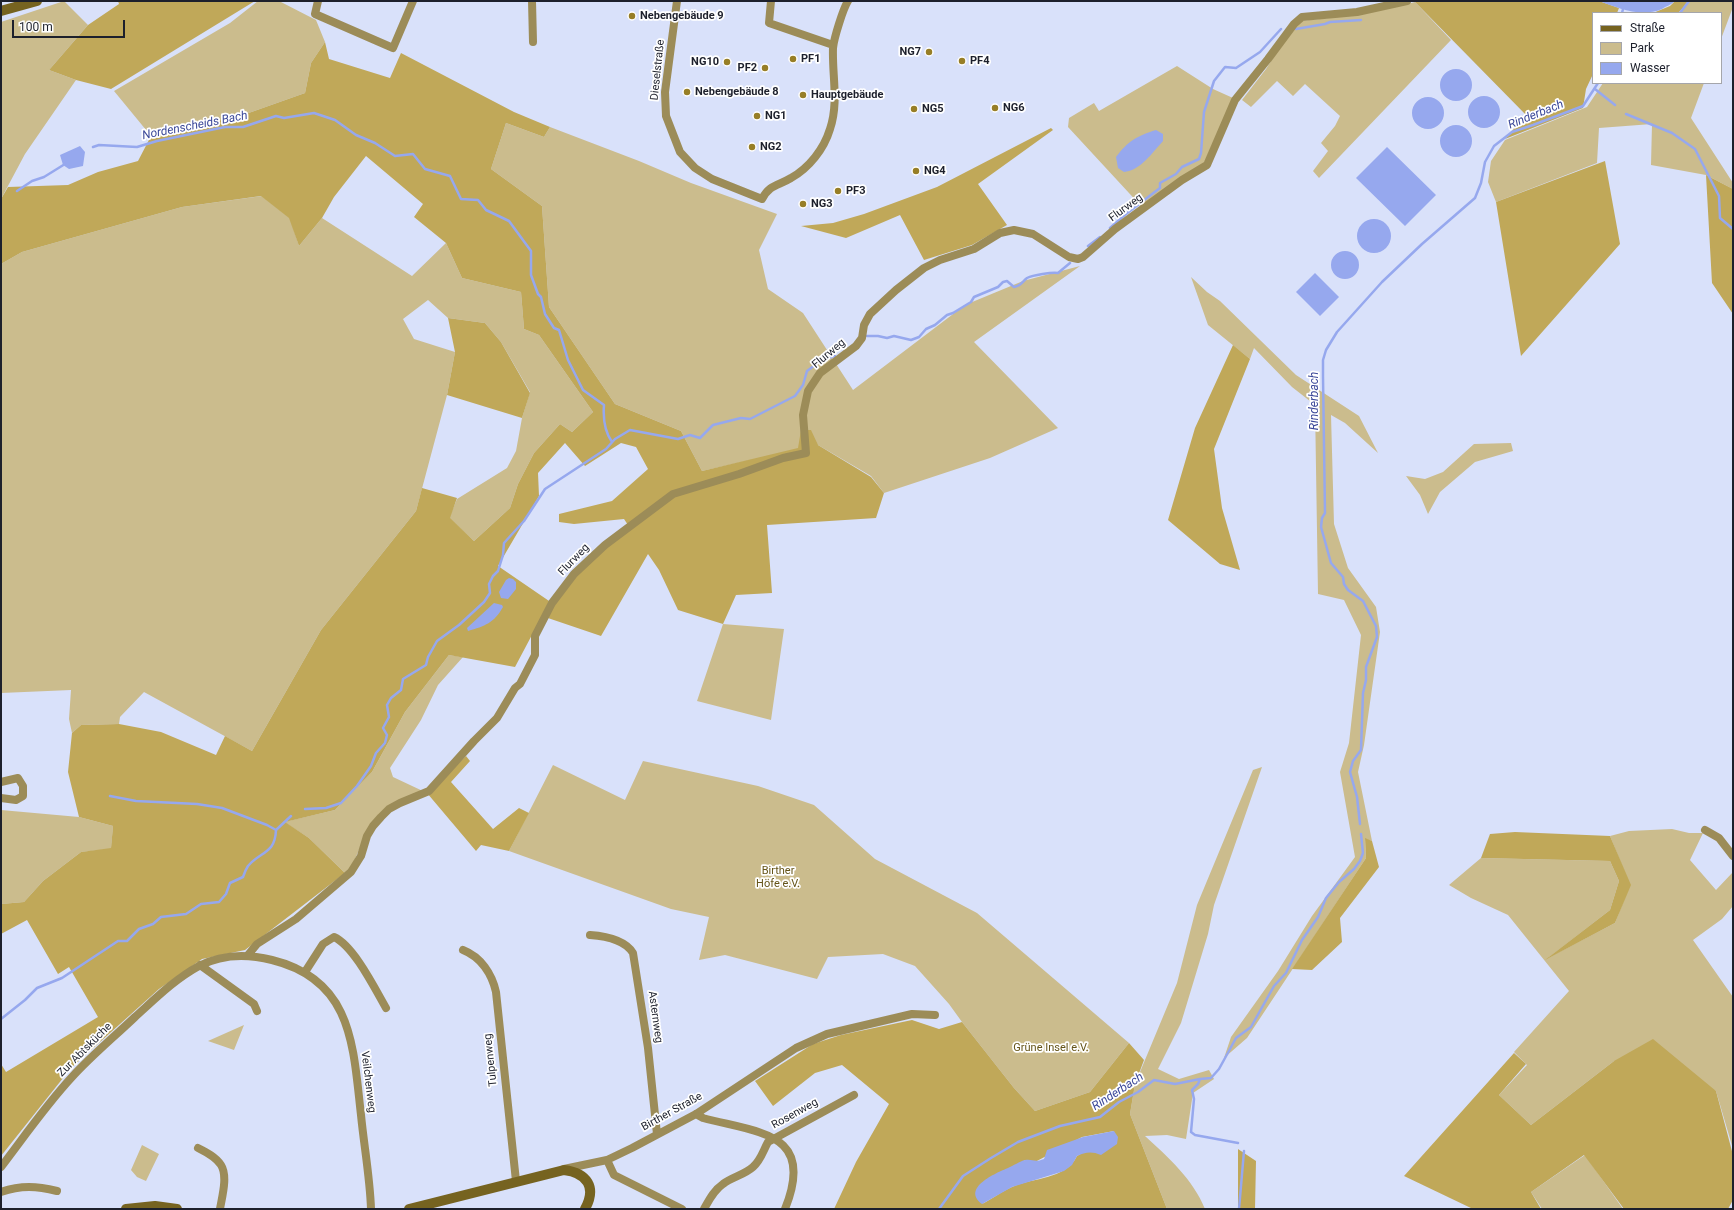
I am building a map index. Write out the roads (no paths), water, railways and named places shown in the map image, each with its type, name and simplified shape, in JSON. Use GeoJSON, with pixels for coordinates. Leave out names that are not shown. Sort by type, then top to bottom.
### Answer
{"type":"FeatureCollection","features":[{"type":"Feature","properties":{"kind":"street"},"geometry":{"type":"LineString","coordinates":[[1,11],[37,1]]}},
{"type":"Feature","properties":{"kind":"street"},"geometry":{"type":"LineString","coordinates":[[318,1],[315,14],[393,48],[413,1]]}},
{"type":"Feature","properties":{"kind":"street"},"geometry":{"type":"LineString","coordinates":[[532,1],[533,42]]}},
{"type":"Feature","properties":{"kind":"street","name":"Dieselstraße"},"geometry":{"type":"LineString","coordinates":[[677,1],[665,92],[666,116],[680,152],[695,168],[712,180],[762,199],[769,188],[790,179],[810,163],[823,146],[830,130],[835,106],[833,45]]}},
{"type":"Feature","properties":{"kind":"street"},"geometry":{"type":"LineString","coordinates":[[771,1],[769,23],[833,45],[848,1]]}},
{"type":"Feature","properties":{"kind":"street","name":"Flurweg"},"geometry":{"type":"LineString","coordinates":[[248,955],[256,944],[296,919],[352,872],[356,866],[367,836],[381,817],[389,809],[433,788],[474,741],[497,718],[515,688],[520,684],[535,654],[535,636],[552,603],[574,574],[605,545],[673,494],[739,474],[783,458],[806,453],[803,415],[808,391],[820,373],[856,346],[862,338],[864,325],[870,314],[912,277],[940,260],[974,249],[1000,233],[1014,230],[1033,234],[1069,257],[1078,259],[1083,257],[1115,229],[1182,180],[1207,165],[1235,100],[1294,24],[1302,17],[1357,12],[1407,1]]}},
{"type":"Feature","properties":{"kind":"street"},"geometry":{"type":"LineString","coordinates":[[1,782],[18,778],[23,786],[23,796],[16,800],[1,798]]}},
{"type":"Feature","properties":{"kind":"street"},"geometry":{"type":"LineString","coordinates":[[1705,830],[1719,838],[1733,856]]}},
{"type":"Feature","properties":{"kind":"street","name":"Asternweg"},"geometry":{"type":"LineString","coordinates":[[590,935],[604,936],[616,941],[628,947],[633,953],[648,1048],[657,1134]]}},
{"type":"Feature","properties":{"kind":"street"},"geometry":{"type":"LineString","coordinates":[[306,972],[323,944],[334,937],[348,949],[359,964],[386,1008]]}},
{"type":"Feature","properties":{"kind":"street","name":"Tulpenweg"},"geometry":{"type":"LineString","coordinates":[[463,950],[473,954],[483,966],[493,981],[496,992],[516,1181]]}},
{"type":"Feature","properties":{"kind":"street","name":"Zur Abtsküche"},"geometry":{"type":"LineString","coordinates":[[1,1167],[70,1079],[90,1058],[177,981],[200,965],[226,958],[248,955],[273,961]]}},
{"type":"Feature","properties":{"kind":"street","name":"Veilchenweg"},"geometry":{"type":"LineString","coordinates":[[273,961],[306,972],[314,979],[333,998],[348,1028],[354,1057],[371,1209]]}},
{"type":"Feature","properties":{"kind":"street"},"geometry":{"type":"LineString","coordinates":[[200,965],[254,1004],[257,1011]]}},
{"type":"Feature","properties":{"kind":"street","name":"Birther Straße"},"geometry":{"type":"LineString","coordinates":[[409,1209],[516,1181],[607,1160],[696,1114],[796,1048],[811,1040],[827,1034],[912,1014],[935,1015]]}},
{"type":"Feature","properties":{"kind":"street","name":"Rosenweg"},"geometry":{"type":"LineString","coordinates":[[704,1209],[714,1192],[722,1184],[745,1173],[754,1166],[762,1156],[768,1142],[854,1094]]}},
{"type":"Feature","properties":{"kind":"street"},"geometry":{"type":"LineString","coordinates":[[696,1114],[703,1118],[758,1132],[775,1138],[787,1150],[792,1160],[794,1171],[791,1192],[785,1209]]}},
{"type":"Feature","properties":{"kind":"street"},"geometry":{"type":"LineString","coordinates":[[198,1148],[222,1165],[224,1179],[220,1209]]}},
{"type":"Feature","properties":{"kind":"street"},"geometry":{"type":"LineString","coordinates":[[607,1160],[614,1175],[682,1209]]}},
{"type":"Feature","properties":{"kind":"street"},"geometry":{"type":"LineString","coordinates":[[564,1170],[573,1171],[587,1180],[591,1195],[585,1209]]}},
{"type":"Feature","properties":{"kind":"street"},"geometry":{"type":"LineString","coordinates":[[1,1192],[24,1186],[38,1186],[57,1191]]}},
{"type":"Feature","properties":{"kind":"street"},"geometry":{"type":"LineString","coordinates":[[126,1209],[155,1206],[177,1209]]}},
{"type":"Feature","properties":{"kind":"water"},"geometry":{"type":"Polygon","coordinates":[[[1599,1],[1675,1],[1672,4],[1654,12],[1630,11],[1599,1]]]}},
{"type":"Feature","properties":{"kind":"water"},"geometry":{"type":"Polygon","coordinates":[[[1453,69],[1459,69],[1468,73],[1472,85],[1468,97],[1459,101],[1453,101],[1444,97],[1440,88],[1440,82],[1444,73],[1453,69]]]}},
{"type":"Feature","properties":{"kind":"water"},"geometry":{"type":"Polygon","coordinates":[[[1481,96],[1487,96],[1496,100],[1500,112],[1496,124],[1487,128],[1481,128],[1472,124],[1468,115],[1468,109],[1472,100],[1481,96]]]}},
{"type":"Feature","properties":{"kind":"water"},"geometry":{"type":"Polygon","coordinates":[[[1425,97],[1431,97],[1440,101],[1444,113],[1440,125],[1431,129],[1425,129],[1416,125],[1412,116],[1412,110],[1416,101],[1425,97]]]}},
{"type":"Feature","properties":{"kind":"water"},"geometry":{"type":"Polygon","coordinates":[[[1453,125],[1459,125],[1468,129],[1472,141],[1468,153],[1459,157],[1453,157],[1444,153],[1440,144],[1440,138],[1444,129],[1453,125]]]}},
{"type":"Feature","properties":{"kind":"water"},"geometry":{"type":"Polygon","coordinates":[[[1156,130],[1163,134],[1163,141],[1141,165],[1130,171],[1124,172],[1118,168],[1116,157],[1129,143],[1143,134],[1156,130]]]}},
{"type":"Feature","properties":{"kind":"water"},"geometry":{"type":"Polygon","coordinates":[[[80,146],[85,152],[83,166],[69,169],[63,165],[60,155],[80,146]]]}},
{"type":"Feature","properties":{"kind":"water"},"geometry":{"type":"Polygon","coordinates":[[[1387,147],[1436,195],[1405,226],[1356,178],[1387,147]]]}},
{"type":"Feature","properties":{"kind":"water"},"geometry":{"type":"Polygon","coordinates":[[[1374,219],[1386,224],[1391,236],[1386,248],[1374,253],[1362,248],[1357,236],[1362,224],[1374,219]]]}},
{"type":"Feature","properties":{"kind":"water"},"geometry":{"type":"Polygon","coordinates":[[[1345,251],[1355,255],[1359,265],[1355,275],[1345,279],[1335,275],[1331,265],[1335,255],[1345,251]]]}},
{"type":"Feature","properties":{"kind":"water"},"geometry":{"type":"Polygon","coordinates":[[[1315,273],[1339,297],[1320,316],[1296,292],[1315,273]]]}},
{"type":"Feature","properties":{"kind":"water"},"geometry":{"type":"Polygon","coordinates":[[[509,578],[516,582],[516,589],[508,599],[501,598],[499,592],[506,580],[509,578]]]}},
{"type":"Feature","properties":{"kind":"water"},"geometry":{"type":"Polygon","coordinates":[[[494,603],[502,605],[503,607],[496,617],[484,625],[468,631],[467,628],[494,603]]]}},
{"type":"Feature","properties":{"kind":"water"},"geometry":{"type":"Polygon","coordinates":[[[1114,1131],[1118,1137],[1117,1144],[1101,1155],[1086,1153],[1077,1156],[1072,1165],[1064,1171],[1012,1187],[982,1204],[977,1198],[976,1192],[978,1187],[996,1173],[1023,1161],[1038,1161],[1044,1159],[1047,1150],[1083,1137],[1114,1131]]]}},
{"type":"Feature","properties":{"kind":"waterway","name":"Rinderbach"},"geometry":{"type":"LineString","coordinates":[[1622,12],[1623,1]]}},
{"type":"Feature","properties":{"kind":"waterway"},"geometry":{"type":"LineString","coordinates":[[1681,12],[1689,1]]}},
{"type":"Feature","properties":{"kind":"waterway"},"geometry":{"type":"LineString","coordinates":[[1296,29],[1330,22],[1361,20]]}},
{"type":"Feature","properties":{"kind":"waterway"},"geometry":{"type":"LineString","coordinates":[[1110,228],[1160,188],[1160,183],[1176,174],[1182,167],[1199,159],[1201,153],[1204,112],[1214,81],[1225,67],[1236,68],[1260,52],[1281,29]]}},
{"type":"Feature","properties":{"kind":"waterway","name":"Rinderbach"},"geometry":{"type":"LineString","coordinates":[[1360,824],[1357,797],[1350,772],[1353,761],[1361,750],[1363,693],[1366,680],[1366,667],[1377,637],[1376,626],[1363,601],[1348,590],[1344,584],[1343,577],[1331,563],[1321,527],[1322,518],[1325,513],[1323,360],[1326,350],[1337,332],[1382,282],[1422,244],[1475,198],[1481,183],[1485,162],[1494,146],[1512,132],[1583,106],[1597,84]]}},
{"type":"Feature","properties":{"kind":"waterway"},"geometry":{"type":"LineString","coordinates":[[1595,89],[1615,105]]}},
{"type":"Feature","properties":{"kind":"waterway","name":"Nordenscheids Bach"},"geometry":{"type":"LineString","coordinates":[[93,147],[99,145],[137,147],[157,141],[225,127],[243,127],[276,116],[284,118],[314,113],[335,120],[356,135],[375,143],[395,156],[413,154],[425,169],[450,176],[461,199],[478,200],[486,210],[509,221],[531,251],[531,275],[538,294],[541,297],[545,314],[554,328],[559,330],[568,360],[583,390],[604,405],[605,424],[607,433],[612,442]]}},
{"type":"Feature","properties":{"kind":"waterway"},"geometry":{"type":"LineString","coordinates":[[1626,114],[1672,133],[1695,149],[1719,196],[1720,218],[1733,229]]}},
{"type":"Feature","properties":{"kind":"waterway","name":"Nordenscheids Bach"},"geometry":{"type":"LineString","coordinates":[[17,191],[32,181],[44,177],[65,164]]}},
{"type":"Feature","properties":{"kind":"waterway"},"geometry":{"type":"LineString","coordinates":[[1088,246],[1100,237]]}},
{"type":"Feature","properties":{"kind":"waterway"},"geometry":{"type":"LineString","coordinates":[[867,336],[887,338],[894,336],[911,340],[919,337],[926,329],[935,325],[947,315],[971,302],[974,297],[998,287],[1003,282],[1007,281],[1014,287],[1020,285],[1030,277],[1047,273],[1058,273],[1070,263]]}},
{"type":"Feature","properties":{"kind":"waterway"},"geometry":{"type":"LineString","coordinates":[[305,809],[326,808],[341,803],[357,786],[371,766],[376,753],[385,743],[387,735],[383,728],[389,717],[387,705],[391,698],[401,690],[403,679],[426,665],[428,657],[437,641],[459,625],[484,602],[490,593],[489,584],[493,576],[498,571],[503,555],[504,543],[524,521],[545,489],[606,449],[615,439],[630,430],[678,439],[690,435],[700,438],[713,425],[741,418],[750,419],[795,396],[803,385],[807,371],[822,360],[835,356]]}},
{"type":"Feature","properties":{"kind":"waterway"},"geometry":{"type":"LineString","coordinates":[[110,796],[136,801],[197,804],[222,808],[267,825],[276,830]]}},
{"type":"Feature","properties":{"kind":"waterway"},"geometry":{"type":"LineString","coordinates":[[1,1019],[25,1000],[37,988],[62,978],[118,941],[127,941],[139,929],[153,924],[161,917],[186,914],[201,904],[219,902],[226,894],[230,883],[243,877],[248,866],[270,848],[273,844],[276,830],[291,816]]}},
{"type":"Feature","properties":{"kind":"waterway","name":"Rinderbach"},"geometry":{"type":"LineString","coordinates":[[939,1209],[963,1176],[1018,1142],[1060,1126],[1100,1117],[1119,1102],[1138,1092],[1154,1080],[1175,1084],[1211,1078],[1219,1069],[1236,1038],[1251,1027],[1274,986],[1286,973],[1302,940],[1318,917],[1326,898],[1339,882],[1354,869],[1360,861],[1363,853],[1361,834]]}},
{"type":"Feature","properties":{"kind":"waterway"},"geometry":{"type":"LineString","coordinates":[[1200,1079],[1198,1084],[1192,1090],[1194,1099],[1191,1132],[1195,1135],[1238,1143]]}},
{"type":"Feature","properties":{"kind":"waterway"},"geometry":{"type":"LineString","coordinates":[[1239,1209],[1244,1151]]}},
{"type":"Feature","properties":{"kind":"place","name":"Nebengebäude 9"},"geometry":{"type":"Point","coordinates":[632,16]}},
{"type":"Feature","properties":{"kind":"place","name":"NG7"},"geometry":{"type":"Point","coordinates":[929,52]}},
{"type":"Feature","properties":{"kind":"place","name":"PF1"},"geometry":{"type":"Point","coordinates":[793,59]}},
{"type":"Feature","properties":{"kind":"place","name":"PF4"},"geometry":{"type":"Point","coordinates":[962,61]}},
{"type":"Feature","properties":{"kind":"place","name":"NG10"},"geometry":{"type":"Point","coordinates":[727,62]}},
{"type":"Feature","properties":{"kind":"place","name":"PF2"},"geometry":{"type":"Point","coordinates":[765,68]}},
{"type":"Feature","properties":{"kind":"place","name":"Nebengebäude 8"},"geometry":{"type":"Point","coordinates":[687,92]}},
{"type":"Feature","properties":{"kind":"place","name":"Hauptgebäude"},"geometry":{"type":"Point","coordinates":[803,95]}},
{"type":"Feature","properties":{"kind":"place","name":"NG6"},"geometry":{"type":"Point","coordinates":[995,108]}},
{"type":"Feature","properties":{"kind":"place","name":"NG5"},"geometry":{"type":"Point","coordinates":[914,109]}},
{"type":"Feature","properties":{"kind":"place","name":"NG1"},"geometry":{"type":"Point","coordinates":[757,116]}},
{"type":"Feature","properties":{"kind":"place","name":"NG2"},"geometry":{"type":"Point","coordinates":[752,147]}},
{"type":"Feature","properties":{"kind":"place","name":"NG4"},"geometry":{"type":"Point","coordinates":[916,171]}},
{"type":"Feature","properties":{"kind":"place","name":"PF3"},"geometry":{"type":"Point","coordinates":[838,191]}},
{"type":"Feature","properties":{"kind":"place","name":"NG3"},"geometry":{"type":"Point","coordinates":[803,204]}},
{"type":"Feature","properties":{"kind":"park label","name":"Birther Höfe e.V."},"geometry":{"type":"Point","coordinates":[778,877]}},
{"type":"Feature","properties":{"kind":"park label","name":"Grüne Insel e.V."},"geometry":{"type":"Point","coordinates":[1051,1048]}}]}
